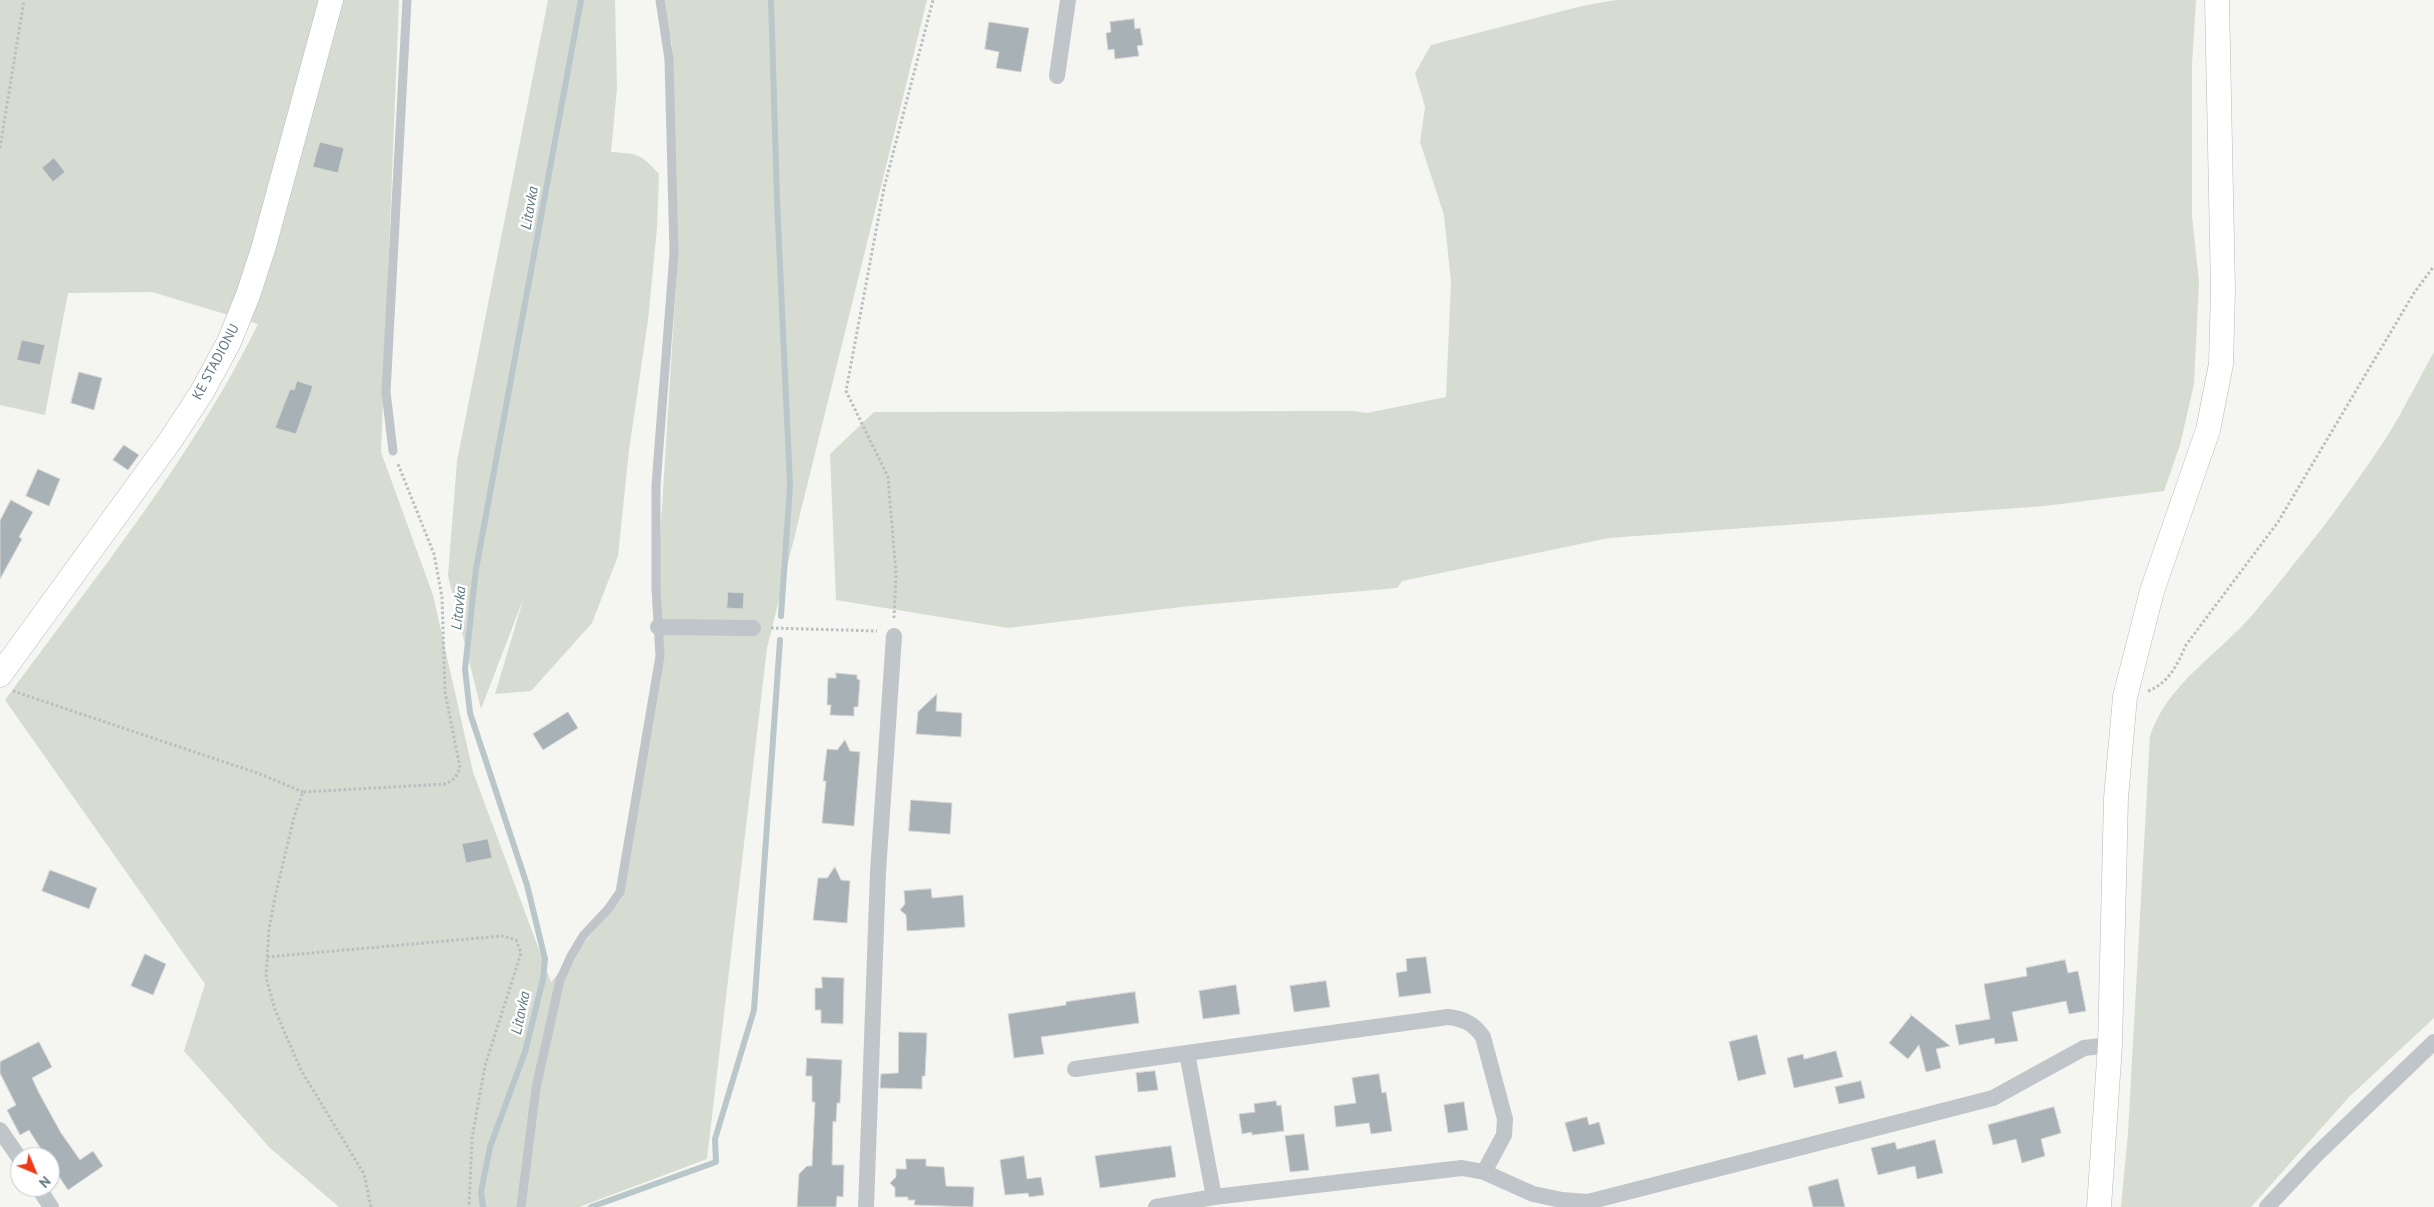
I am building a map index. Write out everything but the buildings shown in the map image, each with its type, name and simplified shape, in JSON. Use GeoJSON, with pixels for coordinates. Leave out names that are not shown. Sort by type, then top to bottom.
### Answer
{"type":"FeatureCollection","features":[{"type":"Feature","properties":{"kind":"street","name":"KE STADIONU"},"geometry":{"type":"LineString","coordinates":[[3,682],[170,441],[202,392],[229,342],[248,296],[264,246],[330,0]]}},
{"type":"Feature","properties":{"kind":"street"},"geometry":{"type":"LineString","coordinates":[[1057,76],[1068,0]]}},
{"type":"Feature","properties":{"kind":"street"},"geometry":{"type":"LineString","coordinates":[[2099,1207],[2110,1045],[2116,798],[2126,697],[2152,591],[2208,430],[2221,364],[2223,289],[2217,0]]}},
{"type":"Feature","properties":{"kind":"street"},"geometry":{"type":"LineString","coordinates":[[658,626],[752,628]]}},
{"type":"Feature","properties":{"kind":"street"},"geometry":{"type":"LineString","coordinates":[[866,1207],[878,872],[894,636]]}},
{"type":"Feature","properties":{"kind":"street"},"geometry":{"type":"LineString","coordinates":[[1075,1069],[1187,1052],[1448,1018],[1463,1019],[1476,1027],[1483,1037],[1505,1118],[1504,1135],[1484,1172]]}},
{"type":"Feature","properties":{"kind":"street"},"geometry":{"type":"LineString","coordinates":[[2267,1207],[2316,1155],[2434,1042]]}},
{"type":"Feature","properties":{"kind":"street"},"geometry":{"type":"LineString","coordinates":[[1156,1207],[1214,1197],[1462,1168],[1484,1172],[1534,1194],[1562,1200],[1588,1202],[1993,1098],[2084,1048],[2110,1045]]}},
{"type":"Feature","properties":{"kind":"street"},"geometry":{"type":"LineString","coordinates":[[1187,1052],[1214,1197]]}},
{"type":"Feature","properties":{"kind":"street"},"geometry":{"type":"LineString","coordinates":[[0,1130],[12,1147]]}},
{"type":"Feature","properties":{"kind":"lane"},"geometry":{"type":"LineString","coordinates":[[393,451],[386,392],[407,0]]}},
{"type":"Feature","properties":{"kind":"lane"},"geometry":{"type":"LineString","coordinates":[[521,1207],[536,1088],[560,980],[583,936],[609,908],[620,892],[660,656],[656,485],[674,253],[669,59],[660,0]]}},
{"type":"Feature","properties":{"kind":"path"},"geometry":{"type":"LineString","coordinates":[[0,148],[24,0]]}},
{"type":"Feature","properties":{"kind":"path"},"geometry":{"type":"LineString","coordinates":[[790,629],[885,631],[894,636],[896,575],[888,477],[846,391],[884,188],[933,0]]}},
{"type":"Feature","properties":{"kind":"path"},"geometry":{"type":"LineString","coordinates":[[2126,697],[2150,690],[2165,681],[2176,668],[2186,645],[2278,522],[2414,293],[2434,266]]}},
{"type":"Feature","properties":{"kind":"path"},"geometry":{"type":"LineString","coordinates":[[3,682],[260,774],[303,792],[446,784],[455,778],[460,768],[445,692],[442,597],[434,554],[393,451]]}},
{"type":"Feature","properties":{"kind":"path"},"geometry":{"type":"LineString","coordinates":[[303,792],[294,817],[275,897],[269,930],[266,977],[275,1010],[300,1070],[364,1174],[371,1207]]}},
{"type":"Feature","properties":{"kind":"path"},"geometry":{"type":"LineString","coordinates":[[267,957],[502,936],[516,940],[522,953],[485,1066],[472,1138],[469,1207]]}},
{"type":"Feature","properties":{"kind":"shaded area"},"geometry":{"type":"Polygon","coordinates":[[[0,0],[399,0],[381,452],[433,595],[473,772],[551,982],[622,898],[663,657],[657,586],[678,253],[672,44],[661,0],[927,0],[767,648],[707,1159],[579,1207],[339,1207],[270,1148],[184,1051],[205,984],[5,700],[140,518],[172,471],[232,374],[258,324],[152,292],[68,293],[45,415],[0,405],[0,0]]]}},
{"type":"Feature","properties":{"kind":"shaded area"},"geometry":{"type":"Polygon","coordinates":[[[548,0],[615,0],[617,88],[611,152],[633,154],[643,158],[659,174],[657,228],[648,320],[629,450],[618,556],[592,623],[531,691],[495,694],[524,597],[481,709],[448,576],[457,461],[548,0]]]}},
{"type":"Feature","properties":{"kind":"shaded area"},"geometry":{"type":"Polygon","coordinates":[[[1616,0],[2196,0],[2192,64],[2192,216],[2199,282],[2194,384],[2180,445],[2164,491],[2045,506],[1609,538],[1402,581],[1397,588],[1190,606],[1008,628],[836,600],[830,454],[874,412],[1353,411],[1367,413],[1446,397],[1451,282],[1444,215],[1420,142],[1425,107],[1415,73],[1431,45],[1582,6],[1616,0]]]}},
{"type":"Feature","properties":{"kind":"shaded area"},"geometry":{"type":"Polygon","coordinates":[[[2434,352],[2434,1018],[2349,1097],[2251,1207],[2121,1207],[2128,1133],[2150,736],[2158,717],[2181,685],[2254,613],[2339,505],[2393,427],[2434,352]]]}},
{"type":"Feature","properties":{"kind":"waterway","name":"Litavka"},"geometry":{"type":"LineString","coordinates":[[483,1207],[481,1192],[490,1147],[525,1052],[543,979],[545,959],[527,885],[470,713],[465,669],[476,569],[581,0]]}},
{"type":"Feature","properties":{"kind":"waterway"},"geometry":{"type":"LineString","coordinates":[[771,0],[777,199],[790,485],[781,616]]}},
{"type":"Feature","properties":{"kind":"waterway"},"geometry":{"type":"LineString","coordinates":[[591,1207],[716,1162],[715,1139],[754,1010],[780,640]]}}]}
